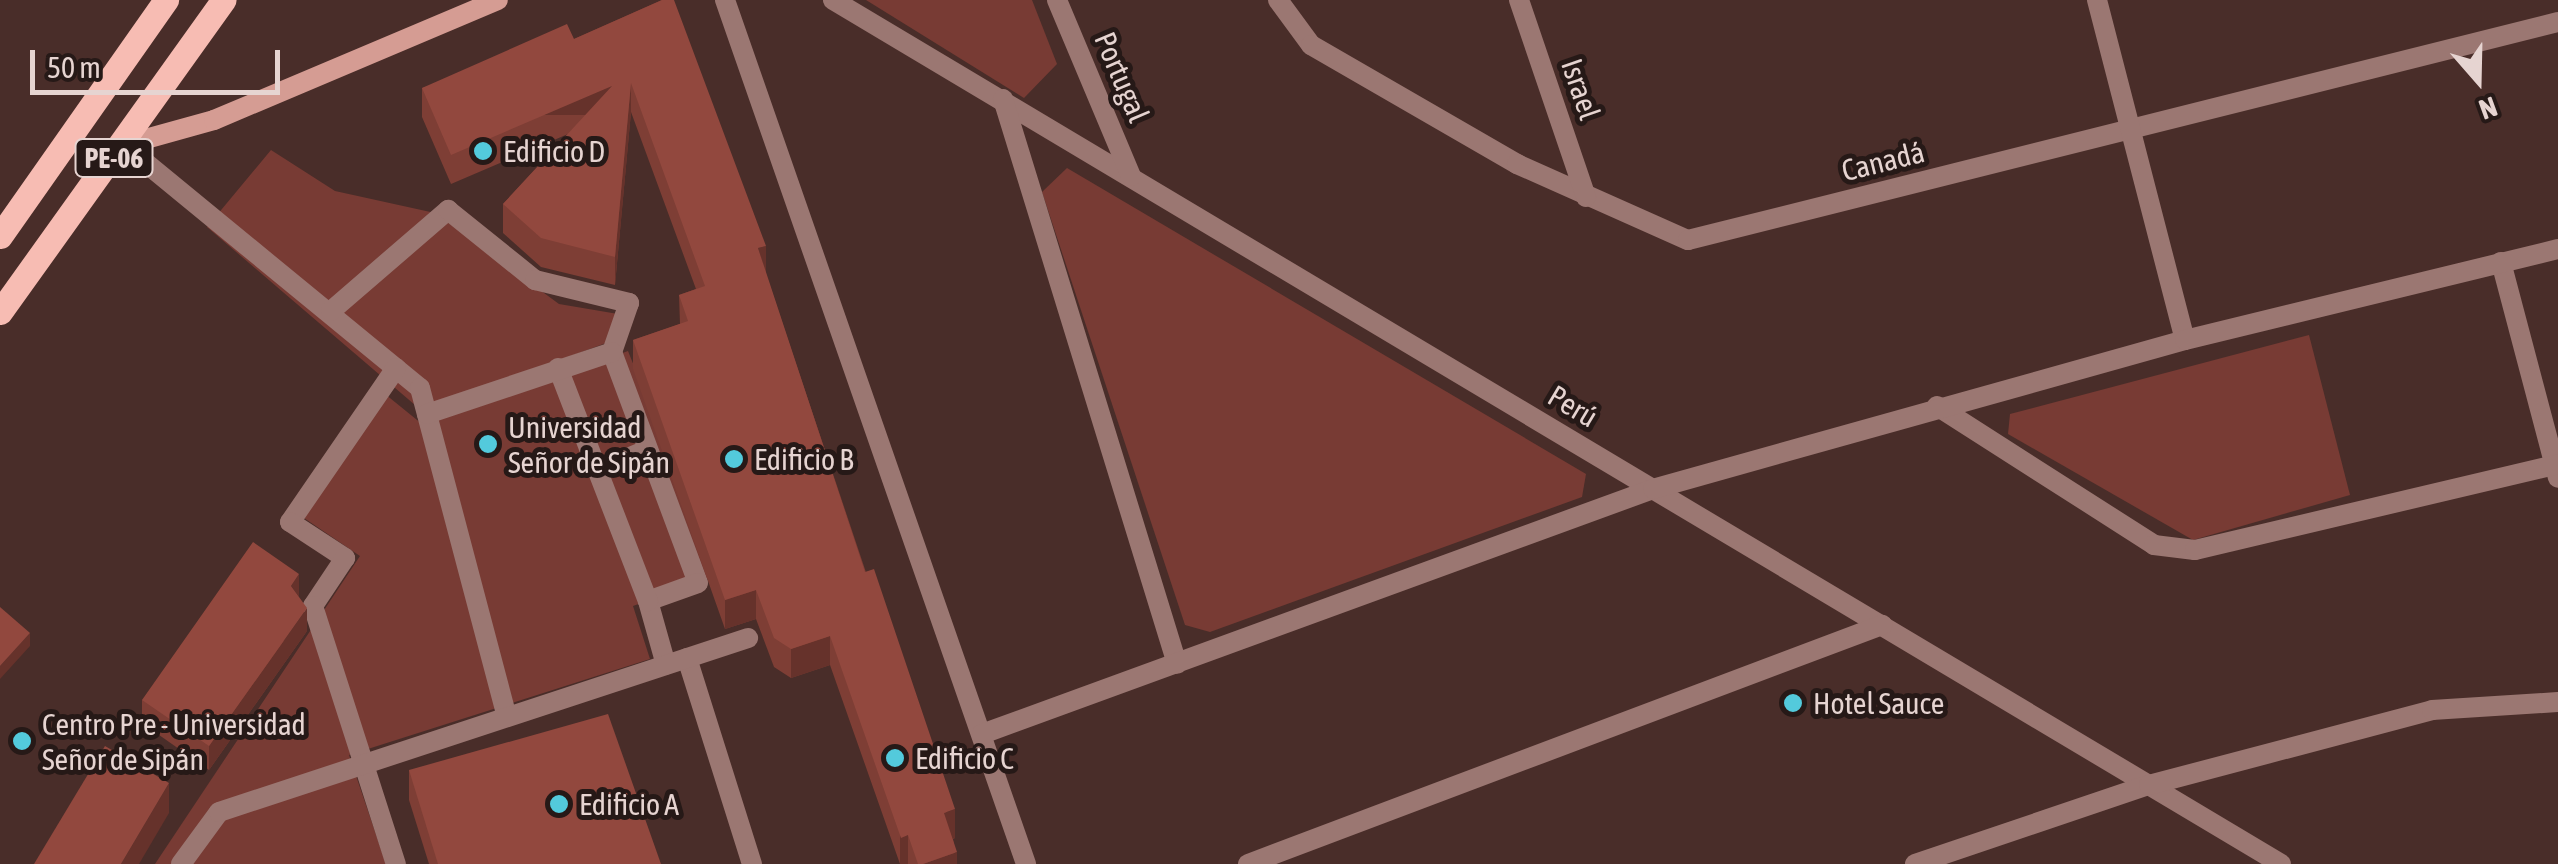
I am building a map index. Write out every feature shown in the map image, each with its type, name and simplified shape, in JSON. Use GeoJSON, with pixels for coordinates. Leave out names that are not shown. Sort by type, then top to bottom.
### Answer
{"type":"FeatureCollection","features":[{"type":"Feature","properties":{"kind":"main road","name":"PE-06"},"geometry":{"type":"LineString","coordinates":[[0,236],[166,0]]}},
{"type":"Feature","properties":{"kind":"main road","name":"PE-06"},"geometry":{"type":"LineString","coordinates":[[0,312],[124,146],[223,0]]}},
{"type":"Feature","properties":{"kind":"street"},"geometry":{"type":"LineString","coordinates":[[124,146],[214,120],[498,0]]}},
{"type":"Feature","properties":{"kind":"street"},"geometry":{"type":"LineString","coordinates":[[725,0],[1026,864]]}},
{"type":"Feature","properties":{"kind":"street","name":"Perú"},"geometry":{"type":"LineString","coordinates":[[833,0],[2281,864]]}},
{"type":"Feature","properties":{"kind":"street","name":"Portugal"},"geometry":{"type":"LineString","coordinates":[[1057,0],[1131,176]]}},
{"type":"Feature","properties":{"kind":"street","name":"Canadá"},"geometry":{"type":"LineString","coordinates":[[1278,0],[1311,45],[1586,197],[1688,240],[2558,22]]}},
{"type":"Feature","properties":{"kind":"street","name":"Israel"},"geometry":{"type":"LineString","coordinates":[[1519,0],[1586,197]]}},
{"type":"Feature","properties":{"kind":"street"},"geometry":{"type":"LineString","coordinates":[[2097,0],[2184,340]]}},
{"type":"Feature","properties":{"kind":"street"},"geometry":{"type":"LineString","coordinates":[[1003,100],[1177,664]]}},
{"type":"Feature","properties":{"kind":"street"},"geometry":{"type":"LineString","coordinates":[[124,146],[332,311],[420,388],[507,718]]}},
{"type":"Feature","properties":{"kind":"street"},"geometry":{"type":"LineString","coordinates":[[332,311],[448,210],[535,280],[630,303],[612,352],[698,582],[648,601]]}},
{"type":"Feature","properties":{"kind":"street"},"geometry":{"type":"LineString","coordinates":[[982,734],[1654,489],[1937,406],[2184,340],[2558,249]]}},
{"type":"Feature","properties":{"kind":"street"},"geometry":{"type":"LineString","coordinates":[[1937,406],[2154,545],[2194,550],[2557,469],[2501,262]]}},
{"type":"Feature","properties":{"kind":"street"},"geometry":{"type":"LineString","coordinates":[[426,414],[612,352]]}},
{"type":"Feature","properties":{"kind":"street"},"geometry":{"type":"LineString","coordinates":[[396,368],[290,522],[345,558],[312,606],[396,864]]}},
{"type":"Feature","properties":{"kind":"street"},"geometry":{"type":"LineString","coordinates":[[558,368],[648,601],[677,661],[752,864]]}},
{"type":"Feature","properties":{"kind":"street"},"geometry":{"type":"LineString","coordinates":[[597,471],[647,450]]}},
{"type":"Feature","properties":{"kind":"street"},"geometry":{"type":"LineString","coordinates":[[1248,864],[1882,625]]}},
{"type":"Feature","properties":{"kind":"street"},"geometry":{"type":"LineString","coordinates":[[181,864],[219,812],[748,638]]}},
{"type":"Feature","properties":{"kind":"street"},"geometry":{"type":"LineString","coordinates":[[1925,862],[2149,785],[2432,710],[2558,702]]}},
{"type":"Feature","properties":{"kind":"shaded area"},"geometry":{"type":"Polygon","coordinates":[[[866,0],[1032,0],[1057,64],[1024,98],[866,0]]]}},
{"type":"Feature","properties":{"kind":"shaded area"},"geometry":{"type":"Polygon","coordinates":[[[271,150],[335,191],[435,213],[559,304],[618,314],[625,336],[422,411],[207,227],[271,150]]]}},
{"type":"Feature","properties":{"kind":"shaded area"},"geometry":{"type":"Polygon","coordinates":[[[1067,168],[1586,474],[1582,497],[1210,632],[1185,625],[1042,192],[1067,168]]]}},
{"type":"Feature","properties":{"kind":"shaded area"},"geometry":{"type":"Polygon","coordinates":[[[2309,335],[2350,495],[2193,540],[2008,434],[2010,414],[2309,335]]]}},
{"type":"Feature","properties":{"kind":"shaded area"},"geometry":{"type":"Polygon","coordinates":[[[628,351],[718,575],[633,606],[650,659],[349,755],[386,864],[155,864],[360,556],[304,518],[385,394],[422,424],[628,351]]]}},
{"type":"Feature","properties":{"kind":"building"},"geometry":{"type":"Polygon","coordinates":[[[662,0],[674,0],[766,246],[758,248],[865,572],[874,569],[955,809],[944,813],[957,852],[923,864],[918,864],[908,835],[901,838],[830,636],[791,649],[774,638],[756,590],[725,600],[633,340],[688,321],[679,295],[705,286],[631,83],[615,257],[541,238],[503,204],[612,86],[451,155],[422,88],[567,24],[574,39],[662,0]]]}},
{"type":"Feature","properties":{"kind":"building"},"geometry":{"type":"Polygon","coordinates":[[[253,542],[299,574],[291,586],[307,608],[209,746],[142,700],[253,542]]]}},
{"type":"Feature","properties":{"kind":"building"},"geometry":{"type":"Polygon","coordinates":[[[0,607],[30,633],[0,666],[0,607]]]}},
{"type":"Feature","properties":{"kind":"building","name":"Edificio A"},"geometry":{"type":"Polygon","coordinates":[[[608,714],[661,864],[438,864],[409,770],[608,714]]]}},
{"type":"Feature","properties":{"kind":"building"},"geometry":{"type":"Polygon","coordinates":[[[105,746],[169,783],[121,864],[34,864],[105,746]]]}},
{"type":"Feature","properties":{"kind":"place","name":"Edificio D"},"geometry":{"type":"Point","coordinates":[483,151]}},
{"type":"Feature","properties":{"kind":"place","name":"Universidad Señor de Sipán"},"geometry":{"type":"Point","coordinates":[488,444]}},
{"type":"Feature","properties":{"kind":"place","name":"Edificio B"},"geometry":{"type":"Point","coordinates":[734,459]}},
{"type":"Feature","properties":{"kind":"place","name":"Hotel Sauce"},"geometry":{"type":"Point","coordinates":[1793,703]}},
{"type":"Feature","properties":{"kind":"place","name":"Centro Pre - Universidad Señor de Sipán"},"geometry":{"type":"Point","coordinates":[22,741]}},
{"type":"Feature","properties":{"kind":"place","name":"Edificio C"},"geometry":{"type":"Point","coordinates":[895,758]}},
{"type":"Feature","properties":{"kind":"place","name":"Edificio A"},"geometry":{"type":"Point","coordinates":[559,804]}}]}
